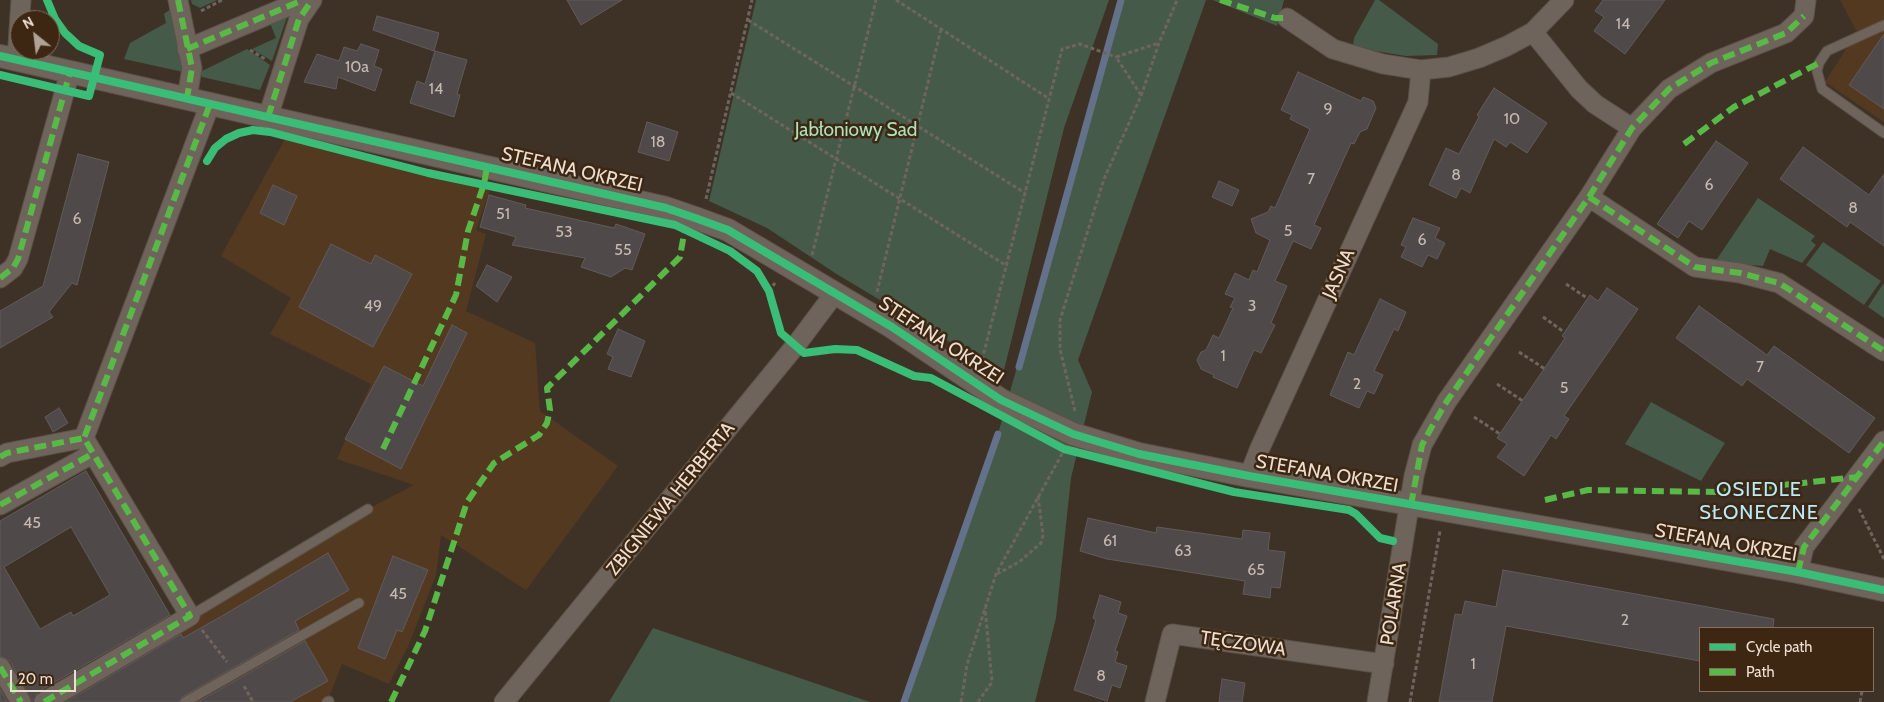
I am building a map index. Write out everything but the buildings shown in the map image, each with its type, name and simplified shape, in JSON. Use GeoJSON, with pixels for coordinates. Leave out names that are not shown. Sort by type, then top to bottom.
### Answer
{"type":"FeatureCollection","features":[{"type":"Feature","properties":{"kind":"street"},"geometry":{"type":"LineString","coordinates":[[8,58],[21,0]]}},
{"type":"Feature","properties":{"kind":"street"},"geometry":{"type":"LineString","coordinates":[[178,0],[192,68],[187,98]]}},
{"type":"Feature","properties":{"kind":"street"},"geometry":{"type":"LineString","coordinates":[[187,49],[303,0]]}},
{"type":"Feature","properties":{"kind":"street"},"geometry":{"type":"LineString","coordinates":[[268,117],[299,19],[312,0]]}},
{"type":"Feature","properties":{"kind":"street"},"geometry":{"type":"LineString","coordinates":[[1287,18],[1333,49],[1383,64],[1421,70],[1449,67],[1479,58],[1533,32],[1564,0]]}},
{"type":"Feature","properties":{"kind":"street","name":"POLARNA"},"geometry":{"type":"LineString","coordinates":[[1377,702],[1422,445],[1447,401],[1589,197],[1632,128],[1669,89],[1711,63],[1786,33],[1805,8]]}},
{"type":"Feature","properties":{"kind":"street"},"geometry":{"type":"LineString","coordinates":[[1533,32],[1579,89],[1595,104],[1632,128]]}},
{"type":"Feature","properties":{"kind":"street","name":"STEFANA OKRZEI"},"geometry":{"type":"LineString","coordinates":[[8,58],[666,208],[728,230],[892,327],[1001,400],[1073,434],[1139,454],[1410,505],[1798,572],[1884,590]]}},
{"type":"Feature","properties":{"kind":"street","name":"JASNA"},"geometry":{"type":"LineString","coordinates":[[1249,476],[1260,448],[1418,102],[1421,70]]}},
{"type":"Feature","properties":{"kind":"street"},"geometry":{"type":"LineString","coordinates":[[0,278],[13,268],[18,259],[70,72]]}},
{"type":"Feature","properties":{"kind":"street"},"geometry":{"type":"LineString","coordinates":[[0,505],[88,446],[210,104]]}},
{"type":"Feature","properties":{"kind":"street"},"geometry":{"type":"LineString","coordinates":[[1589,197],[1695,268],[1740,273],[1779,283],[1884,351]]}},
{"type":"Feature","properties":{"kind":"street","name":"ZBIGNIEWA HERBERTA"},"geometry":{"type":"LineString","coordinates":[[504,702],[576,617],[796,345],[834,293]]}},
{"type":"Feature","properties":{"kind":"street"},"geometry":{"type":"LineString","coordinates":[[1798,572],[1804,547],[1884,441]]}},
{"type":"Feature","properties":{"kind":"street"},"geometry":{"type":"LineString","coordinates":[[0,457],[7,453],[88,446]]}},
{"type":"Feature","properties":{"kind":"street"},"geometry":{"type":"LineString","coordinates":[[44,702],[190,616],[88,446]]}},
{"type":"Feature","properties":{"kind":"street","name":"TĘCZOWA"},"geometry":{"type":"LineString","coordinates":[[1155,702],[1172,634],[1384,664]]}},
{"type":"Feature","properties":{"kind":"street"},"geometry":{"type":"LineString","coordinates":[[0,667],[21,702]]}},
{"type":"Feature","properties":{"kind":"lane"},"geometry":{"type":"LineString","coordinates":[[1884,25],[1827,51],[1819,63],[1817,71],[1822,89],[1884,133]]}},
{"type":"Feature","properties":{"kind":"lane"},"geometry":{"type":"LineString","coordinates":[[190,616],[368,509]]}},
{"type":"Feature","properties":{"kind":"lane"},"geometry":{"type":"LineString","coordinates":[[185,702],[359,603]]}},
{"type":"Feature","properties":{"kind":"path"},"geometry":{"type":"LineString","coordinates":[[196,10],[206,10],[222,0]]}},
{"type":"Feature","properties":{"kind":"path"},"geometry":{"type":"LineString","coordinates":[[705,202],[752,0]]}},
{"type":"Feature","properties":{"kind":"path"},"geometry":{"type":"LineString","coordinates":[[812,258],[876,0]]}},
{"type":"Feature","properties":{"kind":"path"},"geometry":{"type":"LineString","coordinates":[[896,0],[1048,98]]}},
{"type":"Feature","properties":{"kind":"path"},"geometry":{"type":"LineString","coordinates":[[961,702],[967,665],[996,574],[1073,434],[1075,413],[1060,349],[1060,320],[1104,179],[1141,96],[1159,43],[1177,0]]}},
{"type":"Feature","properties":{"kind":"path"},"geometry":{"type":"LineString","coordinates":[[748,20],[1025,193]]}},
{"type":"Feature","properties":{"kind":"path"},"geometry":{"type":"LineString","coordinates":[[876,297],[941,29]]}},
{"type":"Feature","properties":{"kind":"path"},"geometry":{"type":"LineString","coordinates":[[1116,57],[1159,43]]}},
{"type":"Feature","properties":{"kind":"path"},"geometry":{"type":"LineString","coordinates":[[981,362],[1062,49],[1080,44],[1116,57],[1141,96]]}},
{"type":"Feature","properties":{"kind":"path"},"geometry":{"type":"LineString","coordinates":[[731,93],[1007,266]]}},
{"type":"Feature","properties":{"kind":"path"},"geometry":{"type":"LineString","coordinates":[[1566,284],[1587,298]]}},
{"type":"Feature","properties":{"kind":"path"},"geometry":{"type":"LineString","coordinates":[[1543,317],[1564,332]]}},
{"type":"Feature","properties":{"kind":"path"},"geometry":{"type":"LineString","coordinates":[[1519,352],[1545,369]]}},
{"type":"Feature","properties":{"kind":"path"},"geometry":{"type":"LineString","coordinates":[[1497,384],[1523,401]]}},
{"type":"Feature","properties":{"kind":"path"},"geometry":{"type":"LineString","coordinates":[[1474,417],[1500,434]]}},
{"type":"Feature","properties":{"kind":"path"},"geometry":{"type":"LineString","coordinates":[[996,574],[1019,562],[1041,543],[1043,535],[1038,496]]}},
{"type":"Feature","properties":{"kind":"path"},"geometry":{"type":"LineString","coordinates":[[1856,503],[1884,559]]}},
{"type":"Feature","properties":{"kind":"path"},"geometry":{"type":"LineString","coordinates":[[1410,702],[1442,523]]}},
{"type":"Feature","properties":{"kind":"path"},"geometry":{"type":"LineString","coordinates":[[978,702],[992,682],[985,604]]}},
{"type":"Feature","properties":{"kind":"path"},"geometry":{"type":"LineString","coordinates":[[190,616],[236,673]]}},
{"type":"Feature","properties":{"kind":"shaded area"},"geometry":{"type":"Polygon","coordinates":[[[1840,0],[1884,0],[1884,122],[1825,82],[1857,32],[1840,0]]]}},
{"type":"Feature","properties":{"kind":"shaded area"},"geometry":{"type":"Polygon","coordinates":[[[286,137],[491,186],[476,230],[486,234],[466,311],[535,343],[540,411],[618,466],[526,590],[441,535],[436,575],[409,644],[389,684],[342,664],[327,702],[44,702],[368,509],[414,485],[337,459],[371,384],[270,334],[291,298],[221,256],[286,137]]]}},
{"type":"Feature","properties":{"kind":"green space"},"geometry":{"type":"Polygon","coordinates":[[[191,0],[217,0],[200,8],[192,4],[191,0]]]}},
{"type":"Feature","properties":{"kind":"green space","name":"Jabłoniowy Sad"},"geometry":{"type":"Polygon","coordinates":[[[756,0],[1109,0],[1064,128],[1003,374],[835,273],[767,228],[709,201],[756,0]]]}},
{"type":"Feature","properties":{"kind":"green space"},"geometry":{"type":"Polygon","coordinates":[[[1121,0],[1206,0],[1078,360],[1092,392],[1071,478],[1056,618],[1035,702],[904,702],[998,434],[1121,0]]]}},
{"type":"Feature","properties":{"kind":"green space"},"geometry":{"type":"Polygon","coordinates":[[[1213,0],[1284,0],[1277,26],[1213,0]]]}},
{"type":"Feature","properties":{"kind":"green space"},"geometry":{"type":"Polygon","coordinates":[[[1375,0],[1379,0],[1438,44],[1437,55],[1406,56],[1353,45],[1354,38],[1375,0]]]}},
{"type":"Feature","properties":{"kind":"green space"},"geometry":{"type":"Polygon","coordinates":[[[172,8],[183,72],[124,59],[130,43],[166,23],[164,14],[172,8]]]}},
{"type":"Feature","properties":{"kind":"green space"},"geometry":{"type":"Polygon","coordinates":[[[287,17],[272,61],[252,49],[276,38],[270,23],[287,17]]]}},
{"type":"Feature","properties":{"kind":"green space"},"geometry":{"type":"Polygon","coordinates":[[[247,49],[270,65],[260,90],[202,77],[200,72],[247,49]]]}},
{"type":"Feature","properties":{"kind":"green space"},"geometry":{"type":"Polygon","coordinates":[[[1758,198],[1815,236],[1811,241],[1816,245],[1802,263],[1770,249],[1763,266],[1715,262],[1758,198]]]}},
{"type":"Feature","properties":{"kind":"green space"},"geometry":{"type":"Polygon","coordinates":[[[1823,242],[1881,281],[1864,305],[1806,265],[1823,242]]]}},
{"type":"Feature","properties":{"kind":"green space"},"geometry":{"type":"Polygon","coordinates":[[[1884,284],[1884,318],[1868,307],[1884,284]]]}},
{"type":"Feature","properties":{"kind":"green space"},"geometry":{"type":"Polygon","coordinates":[[[1651,402],[1725,443],[1701,481],[1625,444],[1651,402]]]}},
{"type":"Feature","properties":{"kind":"green space"},"geometry":{"type":"Polygon","coordinates":[[[653,628],[870,702],[609,702],[653,628]]]}},
{"type":"Feature","properties":{"kind":"waterway"},"geometry":{"type":"LineString","coordinates":[[1019,367],[1121,0]]}},
{"type":"Feature","properties":{"kind":"waterway"},"geometry":{"type":"LineString","coordinates":[[904,702],[998,434]]}},
{"type":"Feature","properties":{"kind":"marked path"},"geometry":{"type":"LineString","coordinates":[[178,0],[192,68],[187,98]]}},
{"type":"Feature","properties":{"kind":"marked path"},"geometry":{"type":"LineString","coordinates":[[187,49],[303,0]]}},
{"type":"Feature","properties":{"kind":"marked path"},"geometry":{"type":"LineString","coordinates":[[268,117],[299,19],[312,0]]}},
{"type":"Feature","properties":{"kind":"marked path"},"geometry":{"type":"LineString","coordinates":[[1220,0],[1275,18],[1287,18]]}},
{"type":"Feature","properties":{"kind":"marked path"},"geometry":{"type":"LineString","coordinates":[[1411,505],[1422,445],[1430,430],[1447,401],[1589,197],[1632,128],[1669,89],[1711,63],[1786,33],[1804,16]]}},
{"type":"Feature","properties":{"kind":"marked path"},"geometry":{"type":"LineString","coordinates":[[1684,144],[1734,107],[1819,63]]}},
{"type":"Feature","properties":{"kind":"marked path"},"geometry":{"type":"LineString","coordinates":[[0,278],[13,268],[18,259],[70,72]]}},
{"type":"Feature","properties":{"kind":"marked path"},"geometry":{"type":"LineString","coordinates":[[44,702],[190,616],[84,438],[210,104]]}},
{"type":"Feature","properties":{"kind":"marked path"},"geometry":{"type":"LineString","coordinates":[[383,449],[456,295],[468,231],[484,184],[487,167]]}},
{"type":"Feature","properties":{"kind":"marked path"},"geometry":{"type":"LineString","coordinates":[[1589,197],[1695,267],[1740,273],[1779,283],[1884,351]]}},
{"type":"Feature","properties":{"kind":"marked path"},"geometry":{"type":"LineString","coordinates":[[391,702],[425,631],[467,502],[494,463],[539,435],[547,423],[550,410],[547,388],[680,257],[685,228]]}},
{"type":"Feature","properties":{"kind":"marked path"},"geometry":{"type":"LineString","coordinates":[[0,457],[7,453],[84,438]]}},
{"type":"Feature","properties":{"kind":"marked path"},"geometry":{"type":"LineString","coordinates":[[1798,572],[1804,547],[1884,441]]}},
{"type":"Feature","properties":{"kind":"marked path"},"geometry":{"type":"LineString","coordinates":[[0,505],[92,454]]}},
{"type":"Feature","properties":{"kind":"marked path"},"geometry":{"type":"LineString","coordinates":[[1545,500],[1588,490],[1719,492],[1857,477]]}},
{"type":"Feature","properties":{"kind":"marked path"},"geometry":{"type":"LineString","coordinates":[[0,667],[21,702]]}},
{"type":"Feature","properties":{"kind":"cycle path"},"geometry":{"type":"LineString","coordinates":[[0,75],[89,96],[100,55],[79,46],[65,33],[55,19],[47,0]]}},
{"type":"Feature","properties":{"kind":"cycle path"},"geometry":{"type":"LineString","coordinates":[[0,56],[666,208],[698,219],[728,230],[892,327],[1001,400],[1073,434],[1139,454],[1249,476],[1798,572],[1884,590]]}},
{"type":"Feature","properties":{"kind":"cycle path"},"geometry":{"type":"LineString","coordinates":[[207,161],[215,148],[226,139],[239,133],[253,130],[270,132],[428,173],[675,225],[730,251],[757,271],[769,291],[781,333],[804,353],[835,349],[857,350],[914,376],[931,378],[1064,449],[1234,492],[1349,510],[1356,514],[1380,538],[1393,541]]}},
{"type":"Feature","properties":{"kind":"district","name":"OSIEDLE SŁONECZNE"},"geometry":{"type":"Point","coordinates":[1759,502]}}]}
